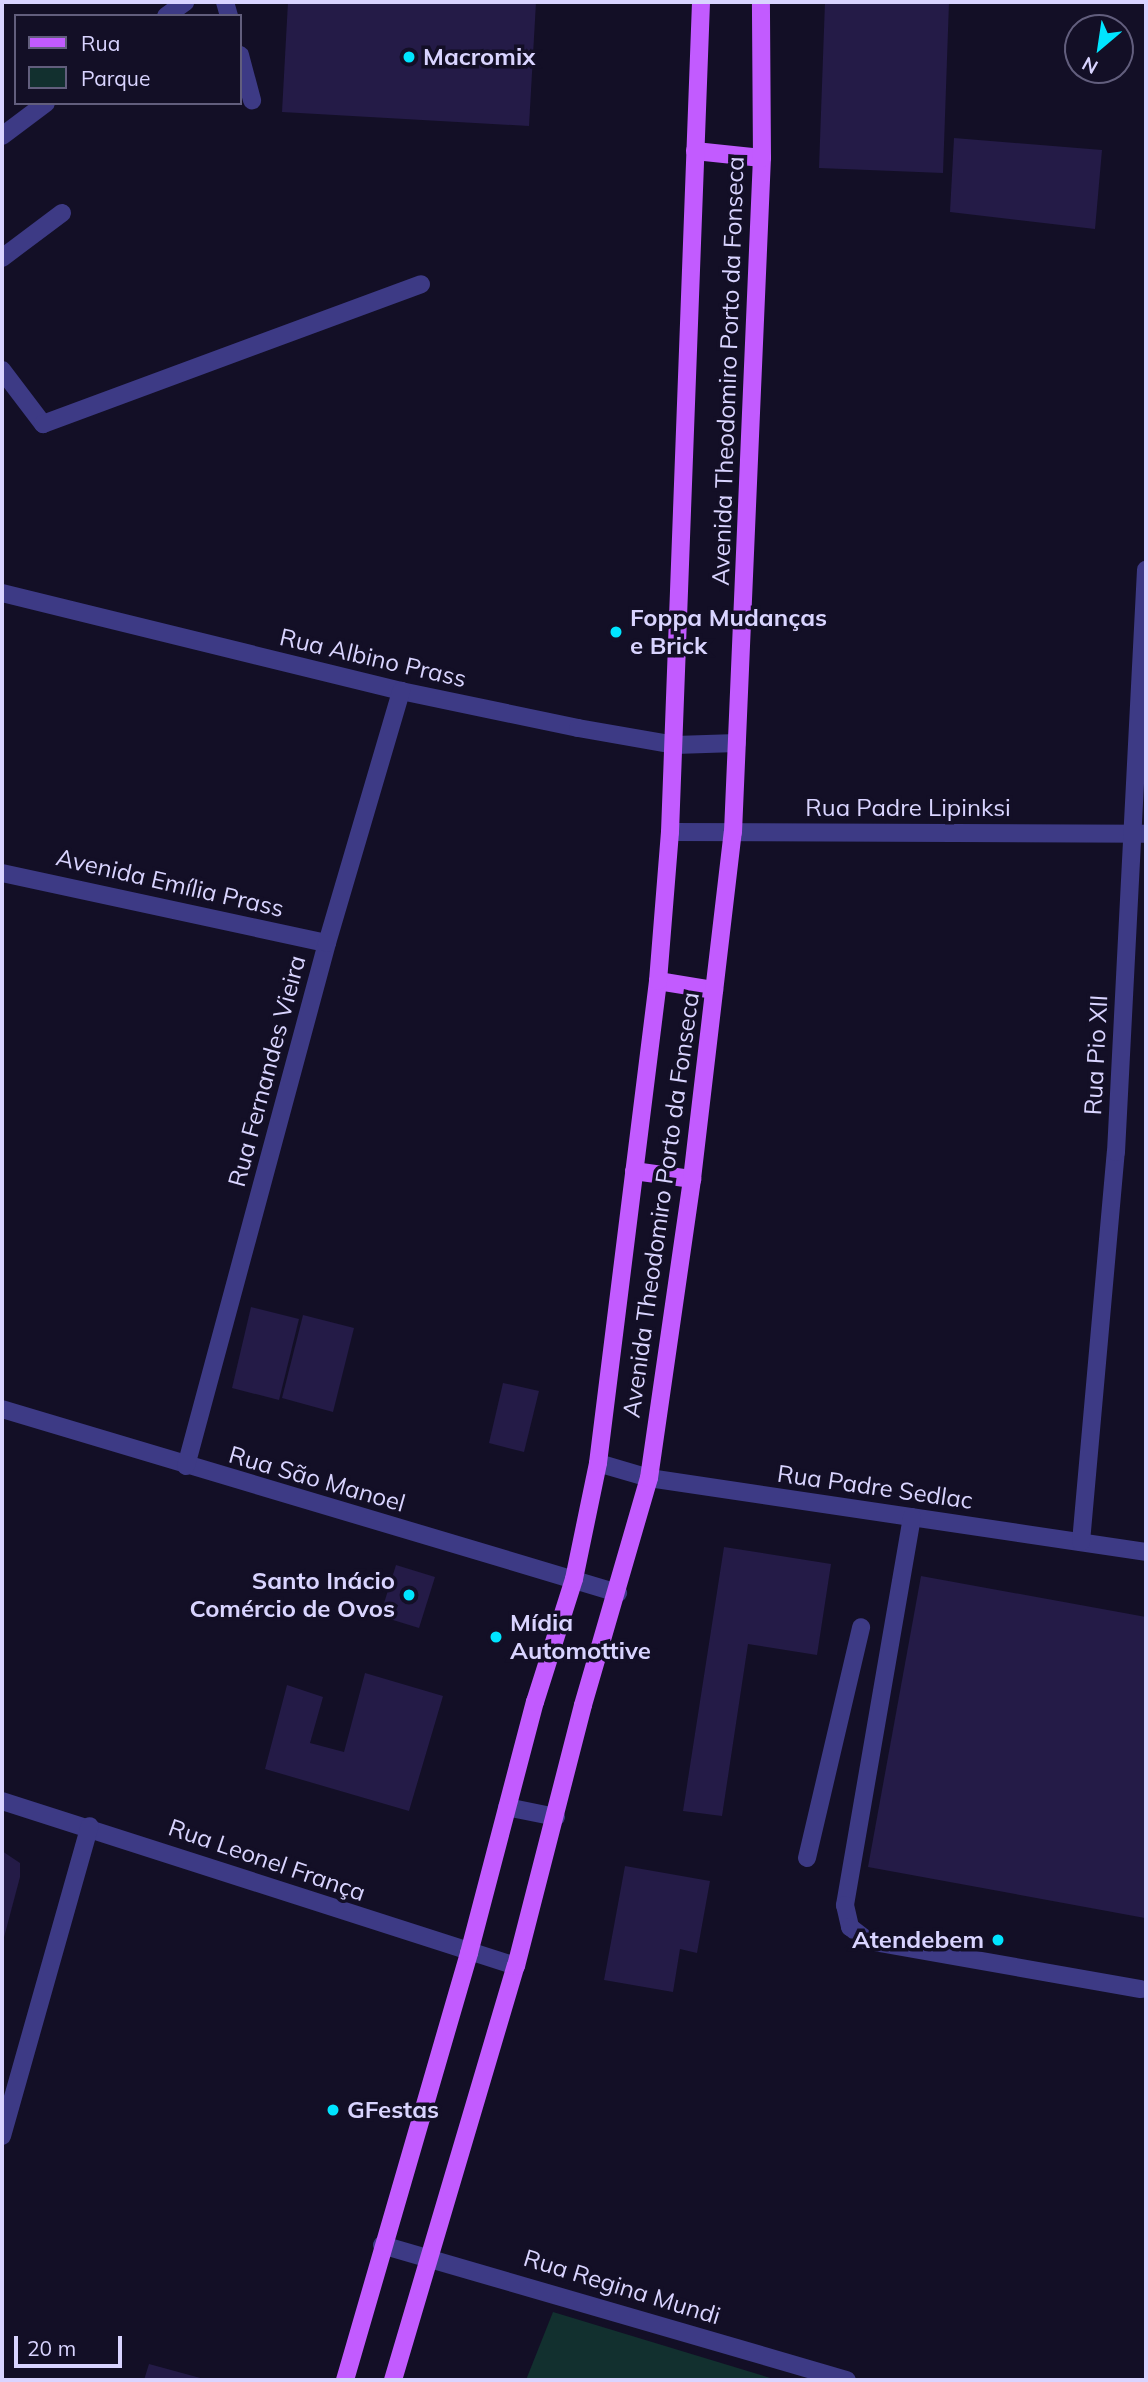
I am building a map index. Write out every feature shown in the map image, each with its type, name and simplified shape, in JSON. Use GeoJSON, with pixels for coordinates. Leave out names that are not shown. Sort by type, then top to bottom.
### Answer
{"type":"FeatureCollection","features":[{"type":"Feature","properties":{"kind":"main road","name":"Avenida Theodomiro Porto da Fonseca"},"geometry":{"type":"LineString","coordinates":[[345,2380],[574,1579],[598,1463],[658,981],[670,832],[701,2]]}},
{"type":"Feature","properties":{"kind":"main road","name":"Avenida Theodomiro Porto da Fonseca"},"geometry":{"type":"LineString","coordinates":[[393,2380],[516,1966],[583,1704],[618,1593],[649,1478],[692,1178],[733,832],[762,158],[761,2]]}},
{"type":"Feature","properties":{"kind":"main road"},"geometry":{"type":"LineString","coordinates":[[695,151],[762,158]]}},
{"type":"Feature","properties":{"kind":"main road"},"geometry":{"type":"LineString","coordinates":[[658,981],[714,990]]}},
{"type":"Feature","properties":{"kind":"main road"},"geometry":{"type":"LineString","coordinates":[[634,1171],[692,1178]]}},
{"type":"Feature","properties":{"kind":"street"},"geometry":{"type":"LineString","coordinates":[[169,14],[185,2]]}},
{"type":"Feature","properties":{"kind":"street"},"geometry":{"type":"LineString","coordinates":[[242,62],[252,100]]}},
{"type":"Feature","properties":{"kind":"street"},"geometry":{"type":"LineString","coordinates":[[2,136],[43,105]]}},
{"type":"Feature","properties":{"kind":"street"},"geometry":{"type":"LineString","coordinates":[[2,258],[61,213]]}},
{"type":"Feature","properties":{"kind":"street"},"geometry":{"type":"LineString","coordinates":[[2,370],[43,424],[421,284]]}},
{"type":"Feature","properties":{"kind":"street","name":"Rua Pio XII"},"geometry":{"type":"LineString","coordinates":[[1081,1542],[1140,834],[1146,570]]}},
{"type":"Feature","properties":{"kind":"street","name":"Rua Albino Prass"},"geometry":{"type":"LineString","coordinates":[[2,593],[401,691],[675,745],[737,743]]}},
{"type":"Feature","properties":{"kind":"street","name":"Rua Fernandes Vieira"},"geometry":{"type":"LineString","coordinates":[[186,1466],[327,943],[401,691]]}},
{"type":"Feature","properties":{"kind":"street","name":"Rua Padre Lipinksi"},"geometry":{"type":"LineString","coordinates":[[670,832],[1140,834]]}},
{"type":"Feature","properties":{"kind":"street","name":"Avenida Emília Prass"},"geometry":{"type":"LineString","coordinates":[[2,873],[327,943]]}},
{"type":"Feature","properties":{"kind":"street","name":"Rua São Manoel"},"geometry":{"type":"LineString","coordinates":[[2,1409],[618,1593]]}},
{"type":"Feature","properties":{"kind":"street","name":"Rua Padre Sedlac"},"geometry":{"type":"LineString","coordinates":[[598,1463],[649,1478],[1146,1552]]}},
{"type":"Feature","properties":{"kind":"street"},"geometry":{"type":"LineString","coordinates":[[912,1517],[845,1905],[850,1927],[868,1941],[1141,1989]]}},
{"type":"Feature","properties":{"kind":"street"},"geometry":{"type":"LineString","coordinates":[[807,1858],[861,1627]]}},
{"type":"Feature","properties":{"kind":"street","name":"Rua Leonel França"},"geometry":{"type":"LineString","coordinates":[[2,1801],[90,1826],[469,1953],[516,1966]]}},
{"type":"Feature","properties":{"kind":"street"},"geometry":{"type":"LineString","coordinates":[[507,1807],[556,1817]]}},
{"type":"Feature","properties":{"kind":"street"},"geometry":{"type":"LineString","coordinates":[[2,2136],[8,2088],[90,1826]]}},
{"type":"Feature","properties":{"kind":"street","name":"Rua Regina Mundi"},"geometry":{"type":"LineString","coordinates":[[382,2245],[847,2380]]}},
{"type":"Feature","properties":{"kind":"green space"},"geometry":{"type":"Polygon","coordinates":[[[553,2312],[777,2380],[526,2380],[553,2312]]]}},
{"type":"Feature","properties":{"kind":"building","name":"Macromix"},"geometry":{"type":"Polygon","coordinates":[[[288,2],[536,2],[529,126],[282,112],[288,2]]]}},
{"type":"Feature","properties":{"kind":"building"},"geometry":{"type":"Polygon","coordinates":[[[825,2],[949,2],[943,173],[819,168],[825,2]]]}},
{"type":"Feature","properties":{"kind":"building"},"geometry":{"type":"Polygon","coordinates":[[[954,138],[1102,150],[1095,229],[950,212],[954,138]]]}},
{"type":"Feature","properties":{"kind":"building"},"geometry":{"type":"Polygon","coordinates":[[[251,1307],[299,1319],[279,1400],[232,1388],[251,1307]]]}},
{"type":"Feature","properties":{"kind":"building"},"geometry":{"type":"Polygon","coordinates":[[[303,1315],[354,1328],[333,1412],[282,1398],[303,1315]]]}},
{"type":"Feature","properties":{"kind":"building"},"geometry":{"type":"Polygon","coordinates":[[[503,1383],[539,1391],[524,1452],[489,1443],[503,1383]]]}},
{"type":"Feature","properties":{"kind":"building"},"geometry":{"type":"Polygon","coordinates":[[[724,1547],[831,1564],[817,1655],[748,1644],[722,1816],[683,1811],[724,1547]]]}},
{"type":"Feature","properties":{"kind":"building"},"geometry":{"type":"Polygon","coordinates":[[[396,1565],[435,1577],[419,1628],[380,1616],[396,1565]]]}},
{"type":"Feature","properties":{"kind":"building"},"geometry":{"type":"Polygon","coordinates":[[[921,1576],[1146,1617],[1145,1918],[868,1867],[921,1576]]]}},
{"type":"Feature","properties":{"kind":"building"},"geometry":{"type":"Polygon","coordinates":[[[365,1673],[443,1696],[409,1811],[265,1769],[287,1685],[323,1697],[310,1743],[344,1752],[365,1673]]]}},
{"type":"Feature","properties":{"kind":"building"},"geometry":{"type":"Polygon","coordinates":[[[2,1851],[20,1863],[20,1877],[3,1941],[2,1851]]]}},
{"type":"Feature","properties":{"kind":"building"},"geometry":{"type":"Polygon","coordinates":[[[625,1866],[710,1881],[697,1953],[680,1949],[673,1992],[604,1980],[625,1866]]]}},
{"type":"Feature","properties":{"kind":"building"},"geometry":{"type":"Polygon","coordinates":[[[149,2364],[204,2379],[204,2380],[144,2380],[149,2364]]]}},
{"type":"Feature","properties":{"kind":"place","name":"Macromix"},"geometry":{"type":"Point","coordinates":[409,57]}},
{"type":"Feature","properties":{"kind":"place","name":"Foppa Mudanças e Brick"},"geometry":{"type":"Point","coordinates":[616,632]}},
{"type":"Feature","properties":{"kind":"place","name":"Santo Inácio Comércio de Ovos"},"geometry":{"type":"Point","coordinates":[409,1595]}},
{"type":"Feature","properties":{"kind":"place","name":"Mídia Automottive"},"geometry":{"type":"Point","coordinates":[496,1637]}},
{"type":"Feature","properties":{"kind":"place","name":"Atendebem"},"geometry":{"type":"Point","coordinates":[998,1940]}},
{"type":"Feature","properties":{"kind":"place","name":"GFestas"},"geometry":{"type":"Point","coordinates":[333,2110]}}]}
